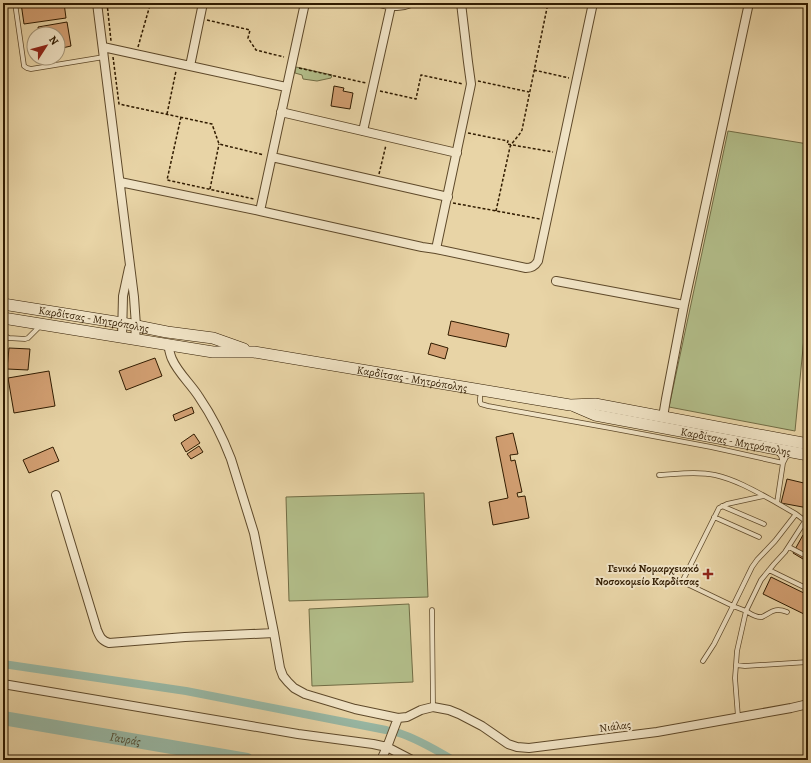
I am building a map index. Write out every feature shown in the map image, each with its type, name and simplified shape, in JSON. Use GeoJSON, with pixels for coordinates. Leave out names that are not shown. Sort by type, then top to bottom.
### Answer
{"type":"FeatureCollection","features":[{"type":"Feature","properties":{"kind":"main road","name":"Καρδίτσας - Μητρόπολης"},"geometry":{"type":"LineString","coordinates":[[3,304],[213,338],[254,352],[570,405],[595,404],[663,417],[700,434]]}},
{"type":"Feature","properties":{"kind":"main road","name":"Καρδίτσας - Μητρόπολης"},"geometry":{"type":"LineString","coordinates":[[3,318],[213,352],[254,352]]}},
{"type":"Feature","properties":{"kind":"main road","name":"Καρδίτσας - Μητρόπολης"},"geometry":{"type":"LineString","coordinates":[[570,405],[595,415],[808,455]]}},
{"type":"Feature","properties":{"kind":"main road","name":"Καρδίτσας - Μητρόπολης"},"geometry":{"type":"LineString","coordinates":[[714,437],[808,444]]}},
{"type":"Feature","properties":{"kind":"street"},"geometry":{"type":"LineString","coordinates":[[97,3],[134,297],[136,326],[135,339]]}},
{"type":"Feature","properties":{"kind":"street"},"geometry":{"type":"LineString","coordinates":[[190,66],[203,3]]}},
{"type":"Feature","properties":{"kind":"street"},"geometry":{"type":"LineString","coordinates":[[260,211],[305,3]]}},
{"type":"Feature","properties":{"kind":"street"},"geometry":{"type":"LineString","coordinates":[[380,3],[398,7],[411,3]]}},
{"type":"Feature","properties":{"kind":"street"},"geometry":{"type":"LineString","coordinates":[[436,249],[468,100],[470,82],[461,3]]}},
{"type":"Feature","properties":{"kind":"street"},"geometry":{"type":"LineString","coordinates":[[120,182],[422,247],[530,268],[535,266],[538,261],[593,3]]}},
{"type":"Feature","properties":{"kind":"street"},"geometry":{"type":"LineString","coordinates":[[663,417],[684,306],[749,3]]}},
{"type":"Feature","properties":{"kind":"street"},"geometry":{"type":"LineString","coordinates":[[363,131],[391,6]]}},
{"type":"Feature","properties":{"kind":"street"},"geometry":{"type":"LineString","coordinates":[[103,47],[286,87]]}},
{"type":"Feature","properties":{"kind":"street"},"geometry":{"type":"LineString","coordinates":[[281,112],[457,153]]}},
{"type":"Feature","properties":{"kind":"street"},"geometry":{"type":"LineString","coordinates":[[272,157],[378,181],[447,200]]}},
{"type":"Feature","properties":{"kind":"street"},"geometry":{"type":"LineString","coordinates":[[122,337],[123,296],[130,264]]}},
{"type":"Feature","properties":{"kind":"street"},"geometry":{"type":"LineString","coordinates":[[556,281],[684,306]]}},
{"type":"Feature","properties":{"kind":"street"},"geometry":{"type":"LineString","coordinates":[[168,344],[176,366],[200,398],[227,448],[254,533],[280,668],[283,676],[294,688],[305,694],[355,709],[398,718],[407,717],[421,710],[433,707]]}},
{"type":"Feature","properties":{"kind":"street"},"geometry":{"type":"LineString","coordinates":[[56,495],[97,630],[99,636],[104,641],[109,643],[185,637],[274,633]]}},
{"type":"Feature","properties":{"kind":"street"},"geometry":{"type":"LineString","coordinates":[[3,684],[298,734],[373,744],[388,747],[412,760]]}},
{"type":"Feature","properties":{"kind":"street","name":"Νιάλας"},"geometry":{"type":"LineString","coordinates":[[433,707],[449,710],[459,714],[482,726],[508,744],[517,747],[529,748],[656,732],[808,704]]}},
{"type":"Feature","properties":{"kind":"street"},"geometry":{"type":"LineString","coordinates":[[382,759],[388,747],[398,718]]}},
{"type":"Feature","properties":{"kind":"lane"},"geometry":{"type":"LineString","coordinates":[[14,3],[24,66],[27,68],[32,69],[104,57]]}},
{"type":"Feature","properties":{"kind":"lane"},"geometry":{"type":"LineString","coordinates":[[3,333],[9,338],[25,339],[28,338],[42,324]]}},
{"type":"Feature","properties":{"kind":"lane"},"geometry":{"type":"LineString","coordinates":[[482,390],[480,402],[481,404],[488,406],[610,428],[700,434]]}},
{"type":"Feature","properties":{"kind":"lane"},"geometry":{"type":"LineString","coordinates":[[714,437],[783,463]]}},
{"type":"Feature","properties":{"kind":"lane"},"geometry":{"type":"LineString","coordinates":[[774,449],[781,456],[783,463]]}},
{"type":"Feature","properties":{"kind":"lane"},"geometry":{"type":"LineString","coordinates":[[777,503],[783,463],[786,457],[793,452]]}},
{"type":"Feature","properties":{"kind":"lane"},"geometry":{"type":"LineString","coordinates":[[659,474],[687,473],[716,475],[736,482],[764,496],[796,514],[806,522],[783,556],[761,580],[746,611],[737,651],[735,678],[738,717]]}},
{"type":"Feature","properties":{"kind":"lane"},"geometry":{"type":"LineString","coordinates":[[764,496],[727,504],[719,508],[684,578],[684,581],[685,583],[759,618],[776,610],[781,609],[787,612]]}},
{"type":"Feature","properties":{"kind":"lane"},"geometry":{"type":"LineString","coordinates":[[722,506],[764,524]]}},
{"type":"Feature","properties":{"kind":"lane"},"geometry":{"type":"LineString","coordinates":[[703,661],[714,644],[756,560],[775,542],[796,514]]}},
{"type":"Feature","properties":{"kind":"lane"},"geometry":{"type":"LineString","coordinates":[[714,517],[759,537]]}},
{"type":"Feature","properties":{"kind":"lane"},"geometry":{"type":"LineString","coordinates":[[789,547],[808,557]]}},
{"type":"Feature","properties":{"kind":"lane"},"geometry":{"type":"LineString","coordinates":[[769,570],[808,589]]}},
{"type":"Feature","properties":{"kind":"lane"},"geometry":{"type":"LineString","coordinates":[[432,610],[433,707]]}},
{"type":"Feature","properties":{"kind":"lane"},"geometry":{"type":"LineString","coordinates":[[736,665],[745,666],[808,662]]}},
{"type":"Feature","properties":{"kind":"path"},"geometry":{"type":"LineString","coordinates":[[144,3],[150,5],[154,3]]}},
{"type":"Feature","properties":{"kind":"path"},"geometry":{"type":"LineString","coordinates":[[496,211],[511,144],[519,136],[522,130],[548,3]]}},
{"type":"Feature","properties":{"kind":"path"},"geometry":{"type":"LineString","coordinates":[[136,54],[150,5]]}},
{"type":"Feature","properties":{"kind":"path"},"geometry":{"type":"LineString","coordinates":[[200,19],[250,30],[248,38],[256,50],[291,63],[416,99],[422,75],[530,92]]}},
{"type":"Feature","properties":{"kind":"path"},"geometry":{"type":"LineString","coordinates":[[167,114],[178,64]]}},
{"type":"Feature","properties":{"kind":"path"},"geometry":{"type":"LineString","coordinates":[[534,70],[576,80]]}},
{"type":"Feature","properties":{"kind":"path"},"geometry":{"type":"LineString","coordinates":[[119,104],[212,124],[219,144],[210,189]]}},
{"type":"Feature","properties":{"kind":"path"},"geometry":{"type":"LineString","coordinates":[[181,117],[167,180],[262,200]]}},
{"type":"Feature","properties":{"kind":"path"},"geometry":{"type":"LineString","coordinates":[[461,132],[508,141],[507,144],[561,154]]}},
{"type":"Feature","properties":{"kind":"path"},"geometry":{"type":"LineString","coordinates":[[378,181],[388,137]]}},
{"type":"Feature","properties":{"kind":"path"},"geometry":{"type":"LineString","coordinates":[[219,144],[272,157]]}},
{"type":"Feature","properties":{"kind":"path"},"geometry":{"type":"LineString","coordinates":[[447,200],[546,220]]}},
{"type":"Feature","properties":{"kind":"green space"},"geometry":{"type":"Polygon","coordinates":[[[296,67],[332,75],[331,78],[317,81],[303,79],[302,75],[295,73],[296,67]]]}},
{"type":"Feature","properties":{"kind":"green space"},"geometry":{"type":"Polygon","coordinates":[[[728,131],[808,144],[808,296],[795,431],[669,407],[728,131]]]}},
{"type":"Feature","properties":{"kind":"green space"},"geometry":{"type":"Polygon","coordinates":[[[424,493],[428,597],[289,601],[286,497],[424,493]]]}},
{"type":"Feature","properties":{"kind":"green space"},"geometry":{"type":"Polygon","coordinates":[[[409,604],[413,682],[312,686],[309,609],[409,604]]]}},
{"type":"Feature","properties":{"kind":"building"},"geometry":{"type":"Polygon","coordinates":[[[21,3],[64,3],[66,18],[24,24],[21,3]]]}},
{"type":"Feature","properties":{"kind":"building"},"geometry":{"type":"Polygon","coordinates":[[[67,22],[71,46],[66,47],[66,26],[44,26],[67,22]]]}},
{"type":"Feature","properties":{"kind":"building"},"geometry":{"type":"Polygon","coordinates":[[[334,86],[344,88],[343,91],[353,93],[350,109],[331,106],[334,86]]]}},
{"type":"Feature","properties":{"kind":"building"},"geometry":{"type":"Polygon","coordinates":[[[451,321],[509,334],[506,347],[448,335],[451,321]]]}},
{"type":"Feature","properties":{"kind":"building"},"geometry":{"type":"Polygon","coordinates":[[[431,343],[448,348],[445,359],[428,354],[431,343]]]}},
{"type":"Feature","properties":{"kind":"building"},"geometry":{"type":"Polygon","coordinates":[[[9,348],[30,349],[28,370],[7,369],[9,348]]]}},
{"type":"Feature","properties":{"kind":"building"},"geometry":{"type":"Polygon","coordinates":[[[155,358],[162,376],[126,390],[119,371],[155,358]]]}},
{"type":"Feature","properties":{"kind":"building"},"geometry":{"type":"Polygon","coordinates":[[[49,371],[55,406],[14,413],[8,378],[49,371]]]}},
{"type":"Feature","properties":{"kind":"building"},"geometry":{"type":"Polygon","coordinates":[[[192,407],[194,413],[175,421],[173,415],[192,407]]]}},
{"type":"Feature","properties":{"kind":"building"},"geometry":{"type":"Polygon","coordinates":[[[513,433],[518,454],[510,455],[511,461],[515,460],[522,492],[517,493],[518,497],[525,496],[529,518],[493,525],[489,502],[508,498],[496,437],[513,433]]]}},
{"type":"Feature","properties":{"kind":"building"},"geometry":{"type":"Polygon","coordinates":[[[194,434],[200,443],[186,452],[181,443],[194,434]]]}},
{"type":"Feature","properties":{"kind":"building"},"geometry":{"type":"Polygon","coordinates":[[[199,446],[203,452],[191,459],[187,454],[199,446]]]}},
{"type":"Feature","properties":{"kind":"building"},"geometry":{"type":"Polygon","coordinates":[[[53,447],[59,461],[29,473],[23,460],[53,447]]]}},
{"type":"Feature","properties":{"kind":"building"},"geometry":{"type":"Polygon","coordinates":[[[787,479],[808,484],[808,508],[781,503],[787,479]]]}},
{"type":"Feature","properties":{"kind":"building"},"geometry":{"type":"Polygon","coordinates":[[[803,535],[808,538],[808,562],[793,553],[803,535]]]}},
{"type":"Feature","properties":{"kind":"building"},"geometry":{"type":"Polygon","coordinates":[[[771,577],[808,595],[808,616],[763,594],[771,577]]]}},
{"type":"Feature","properties":{"kind":"waterway"},"geometry":{"type":"LineString","coordinates":[[3,664],[186,691],[386,730]]}},
{"type":"Feature","properties":{"kind":"waterway","name":"Γαυράς"},"geometry":{"type":"LineString","coordinates":[[3,718],[247,760]]}},
{"type":"Feature","properties":{"kind":"waterway"},"geometry":{"type":"LineString","coordinates":[[399,733],[406,735],[453,760]]}},
{"type":"Feature","properties":{"kind":"place","name":"Γενικό Νομαρχειακό Νοσοκομείο Καρδίτσας"},"geometry":{"type":"Point","coordinates":[708,574]}}]}
